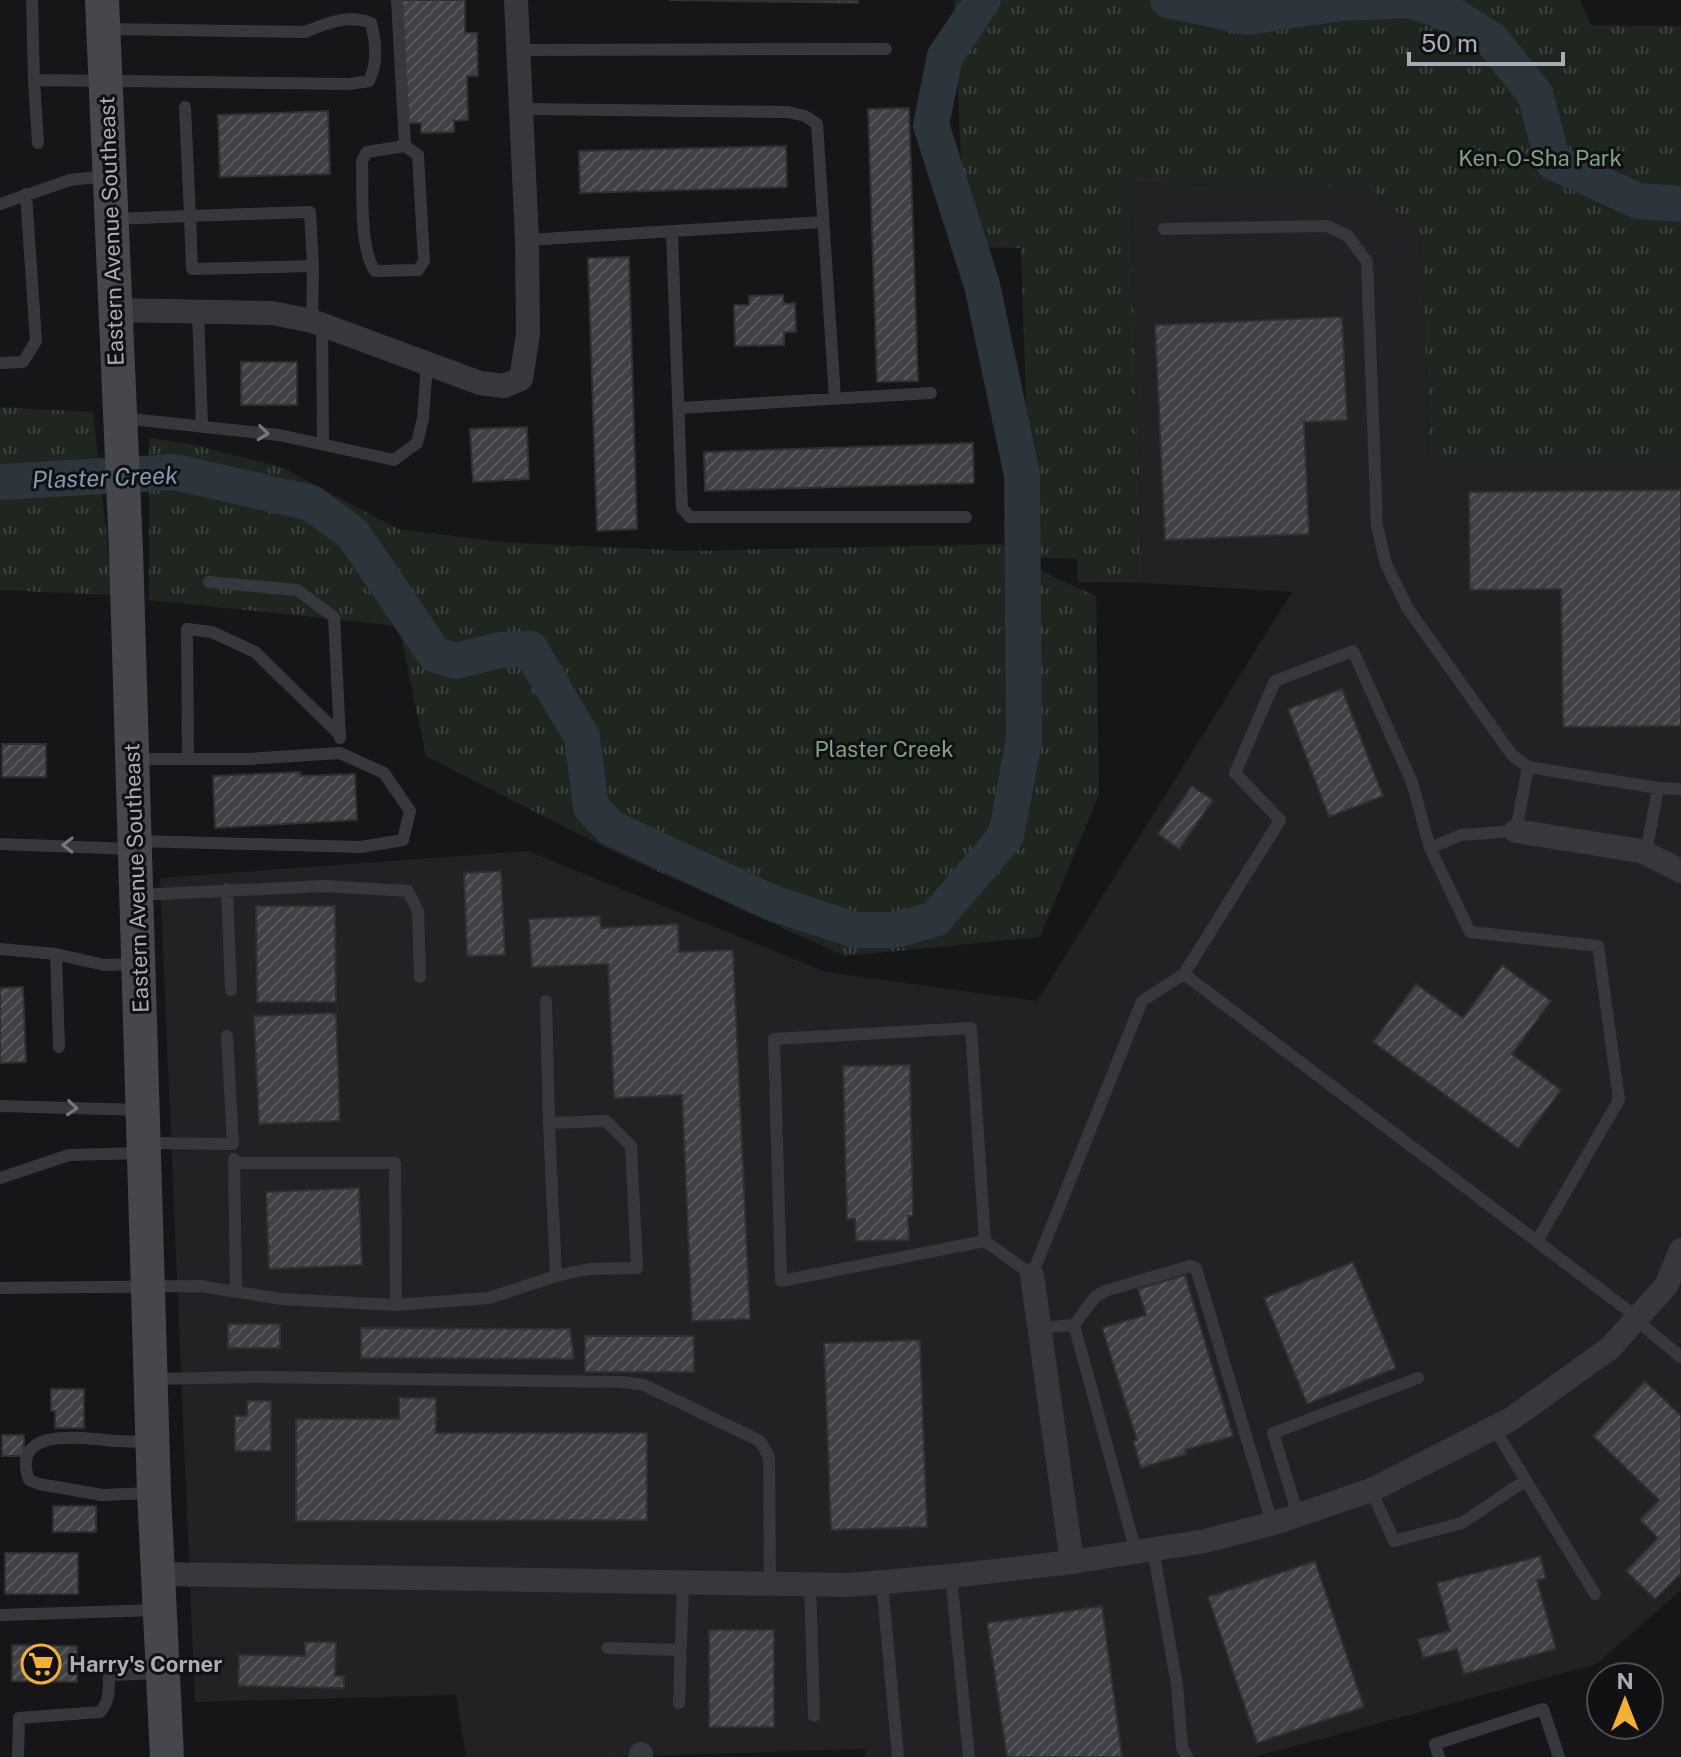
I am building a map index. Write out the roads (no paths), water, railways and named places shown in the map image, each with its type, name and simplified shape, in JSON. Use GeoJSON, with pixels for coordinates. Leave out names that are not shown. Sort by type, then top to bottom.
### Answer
{"type":"FeatureCollection","features":[{"type":"Feature","properties":{"kind":"main road","name":"Eastern Avenue Southeast"},"geometry":{"type":"LineString","coordinates":[[103,14],[124,516],[154,1493],[167,1757]]}},
{"type":"Feature","properties":{"kind":"street"},"geometry":{"type":"LineString","coordinates":[[114,310],[272,313],[317,322],[480,383],[504,386],[521,379],[528,334],[527,240],[516,0]]}},
{"type":"Feature","properties":{"kind":"street"},"geometry":{"type":"LineString","coordinates":[[1516,831],[1646,853],[1680,869]]}},
{"type":"Feature","properties":{"kind":"street"},"geometry":{"type":"LineString","coordinates":[[158,1574],[770,1584],[882,1582],[1072,1562],[1205,1541],[1272,1523],[1371,1490],[1511,1419],[1610,1348],[1666,1286],[1681,1250]]}},
{"type":"Feature","properties":{"kind":"street"},"geometry":{"type":"LineString","coordinates":[[1032,1275],[1072,1562]]}},
{"type":"Feature","properties":{"kind":"lane"},"geometry":{"type":"LineString","coordinates":[[32,0],[38,143]]}},
{"type":"Feature","properties":{"kind":"lane"},"geometry":{"type":"LineString","coordinates":[[397,0],[405,146]]}},
{"type":"Feature","properties":{"kind":"lane"},"geometry":{"type":"LineString","coordinates":[[34,80],[350,84],[369,81],[375,69],[375,39],[371,23],[356,18],[328,23],[305,32],[103,14]]}},
{"type":"Feature","properties":{"kind":"lane"},"geometry":{"type":"LineString","coordinates":[[518,50],[886,49]]}},
{"type":"Feature","properties":{"kind":"lane"},"geometry":{"type":"LineString","coordinates":[[185,107],[192,269],[313,266]]}},
{"type":"Feature","properties":{"kind":"lane"},"geometry":{"type":"LineString","coordinates":[[521,109],[788,112],[805,116],[817,124],[835,398]]}},
{"type":"Feature","properties":{"kind":"lane"},"geometry":{"type":"LineString","coordinates":[[405,146],[418,155],[424,261],[418,270],[375,271],[368,262],[362,161],[367,152],[405,146]]}},
{"type":"Feature","properties":{"kind":"lane"},"geometry":{"type":"LineString","coordinates":[[0,204],[70,180],[109,176]]}},
{"type":"Feature","properties":{"kind":"lane"},"geometry":{"type":"LineString","coordinates":[[0,363],[23,362],[36,341],[26,194]]}},
{"type":"Feature","properties":{"kind":"lane"},"geometry":{"type":"LineString","coordinates":[[110,219],[310,212],[323,444]]}},
{"type":"Feature","properties":{"kind":"lane"},"geometry":{"type":"LineString","coordinates":[[527,240],[822,222]]}},
{"type":"Feature","properties":{"kind":"lane"},"geometry":{"type":"LineString","coordinates":[[1164,229],[1327,226],[1348,236],[1367,262],[1377,526],[1386,564],[1408,609],[1512,755],[1528,767],[1681,789]]}},
{"type":"Feature","properties":{"kind":"lane"},"geometry":{"type":"LineString","coordinates":[[672,233],[682,508],[690,517],[966,517]]}},
{"type":"Feature","properties":{"kind":"lane"},"geometry":{"type":"LineString","coordinates":[[198,311],[202,426]]}},
{"type":"Feature","properties":{"kind":"lane"},"geometry":{"type":"LineString","coordinates":[[118,417],[279,435],[394,460],[417,443],[423,418],[427,363]]}},
{"type":"Feature","properties":{"kind":"lane"},"geometry":{"type":"LineString","coordinates":[[680,408],[931,393]]}},
{"type":"Feature","properties":{"kind":"lane"},"geometry":{"type":"LineString","coordinates":[[209,582],[297,590],[334,617],[340,753]]}},
{"type":"Feature","properties":{"kind":"lane"},"geometry":{"type":"LineString","coordinates":[[188,759],[187,629],[212,632],[255,652],[339,734]]}},
{"type":"Feature","properties":{"kind":"lane"},"geometry":{"type":"LineString","coordinates":[[985,1241],[971,1028],[774,1039],[781,1281],[985,1241],[1032,1275],[1142,1001],[1184,974],[1280,820],[1235,773],[1275,681],[1353,651],[1412,782],[1430,848],[1470,932],[1598,946],[1619,1100],[1537,1241]]}},
{"type":"Feature","properties":{"kind":"lane"},"geometry":{"type":"LineString","coordinates":[[0,844],[361,847],[403,840],[410,811],[384,773],[340,753],[248,759],[132,759]]}},
{"type":"Feature","properties":{"kind":"lane"},"geometry":{"type":"LineString","coordinates":[[1430,848],[1461,835],[1516,831],[1528,767]]}},
{"type":"Feature","properties":{"kind":"lane"},"geometry":{"type":"LineString","coordinates":[[1646,853],[1658,788]]}},
{"type":"Feature","properties":{"kind":"lane"},"geometry":{"type":"LineString","coordinates":[[137,895],[324,886],[408,891],[418,911],[420,977]]}},
{"type":"Feature","properties":{"kind":"lane"},"geometry":{"type":"LineString","coordinates":[[227,889],[231,990]]}},
{"type":"Feature","properties":{"kind":"lane"},"geometry":{"type":"LineString","coordinates":[[0,949],[56,954],[104,965],[139,964]]}},
{"type":"Feature","properties":{"kind":"lane"},"geometry":{"type":"LineString","coordinates":[[56,954],[59,1047]]}},
{"type":"Feature","properties":{"kind":"lane"},"geometry":{"type":"LineString","coordinates":[[1184,974],[1537,1241],[1681,1357]]}},
{"type":"Feature","properties":{"kind":"lane"},"geometry":{"type":"LineString","coordinates":[[546,1001],[556,1276]]}},
{"type":"Feature","properties":{"kind":"lane"},"geometry":{"type":"LineString","coordinates":[[227,1036],[234,1163],[236,1292]]}},
{"type":"Feature","properties":{"kind":"lane"},"geometry":{"type":"LineString","coordinates":[[0,1106],[144,1135],[233,1144]]}},
{"type":"Feature","properties":{"kind":"lane"},"geometry":{"type":"LineString","coordinates":[[0,1288],[200,1286],[281,1299],[396,1305],[489,1298],[556,1276],[589,1269],[637,1268],[631,1146],[606,1121],[549,1123]]}},
{"type":"Feature","properties":{"kind":"lane"},"geometry":{"type":"LineString","coordinates":[[0,1178],[144,1135]]}},
{"type":"Feature","properties":{"kind":"lane"},"geometry":{"type":"LineString","coordinates":[[234,1163],[395,1163],[396,1305]]}},
{"type":"Feature","properties":{"kind":"lane"},"geometry":{"type":"LineString","coordinates":[[1039,1328],[1074,1325],[1095,1297],[1105,1291],[1190,1266],[1196,1268],[1272,1523]]}},
{"type":"Feature","properties":{"kind":"lane"},"geometry":{"type":"LineString","coordinates":[[1074,1325],[1145,1550],[1177,1685],[1182,1747],[1187,1757]]}},
{"type":"Feature","properties":{"kind":"lane"},"geometry":{"type":"LineString","coordinates":[[152,1379],[258,1377],[622,1382],[644,1385],[760,1441],[769,1457],[770,1584]]}},
{"type":"Feature","properties":{"kind":"lane"},"geometry":{"type":"LineString","coordinates":[[1298,1515],[1273,1433],[1418,1378]]}},
{"type":"Feature","properties":{"kind":"lane"},"geometry":{"type":"LineString","coordinates":[[1494,1428],[1595,1594]]}},
{"type":"Feature","properties":{"kind":"lane"},"geometry":{"type":"LineString","coordinates":[[154,1441],[54,1438],[36,1444],[29,1452],[26,1472],[29,1480],[39,1484],[102,1495],[154,1493]]}},
{"type":"Feature","properties":{"kind":"lane"},"geometry":{"type":"LineString","coordinates":[[1371,1490],[1394,1541],[1462,1523],[1526,1480]]}},
{"type":"Feature","properties":{"kind":"lane"},"geometry":{"type":"LineString","coordinates":[[951,1576],[969,1757]]}},
{"type":"Feature","properties":{"kind":"lane"},"geometry":{"type":"LineString","coordinates":[[882,1582],[898,1757]]}},
{"type":"Feature","properties":{"kind":"lane"},"geometry":{"type":"LineString","coordinates":[[679,1703],[683,1583]]}},
{"type":"Feature","properties":{"kind":"lane"},"geometry":{"type":"LineString","coordinates":[[810,1584],[814,1716]]}},
{"type":"Feature","properties":{"kind":"lane"},"geometry":{"type":"LineString","coordinates":[[2,1615],[160,1610]]}},
{"type":"Feature","properties":{"kind":"lane"},"geometry":{"type":"LineString","coordinates":[[607,1648],[680,1650]]}},
{"type":"Feature","properties":{"kind":"lane"},"geometry":{"type":"LineString","coordinates":[[18,1757],[19,1718],[100,1712],[106,1705],[109,1675],[162,1673]]}},
{"type":"Feature","properties":{"kind":"lane"},"geometry":{"type":"LineString","coordinates":[[1439,1757],[1435,1744],[1543,1709],[1559,1757]]}},
{"type":"Feature","properties":{"kind":"waterway","name":"Plaster Creek"},"geometry":{"type":"LineString","coordinates":[[0,482],[175,472],[311,503],[353,534],[435,655],[456,661],[500,650],[530,649],[582,737],[591,807],[611,828],[775,904],[855,930],[895,930],[935,919],[1006,836],[1024,740],[1022,475],[982,285],[931,125],[945,56],[983,0]]}},
{"type":"Feature","properties":{"kind":"waterway","name":"Plaster Creek"},"geometry":{"type":"LineString","coordinates":[[1168,0],[1247,17],[1341,3],[1411,0],[1454,16],[1492,40],[1535,94],[1553,162],[1638,201],[1681,204]]}},
{"type":"Feature","properties":{"kind":"place","name":"Harry's Corner"},"geometry":{"type":"Point","coordinates":[41,1664]}},
{"type":"Feature","properties":{"kind":"park label","name":"Ken-O-Sha Park"},"geometry":{"type":"Point","coordinates":[1540,158]}}]}
